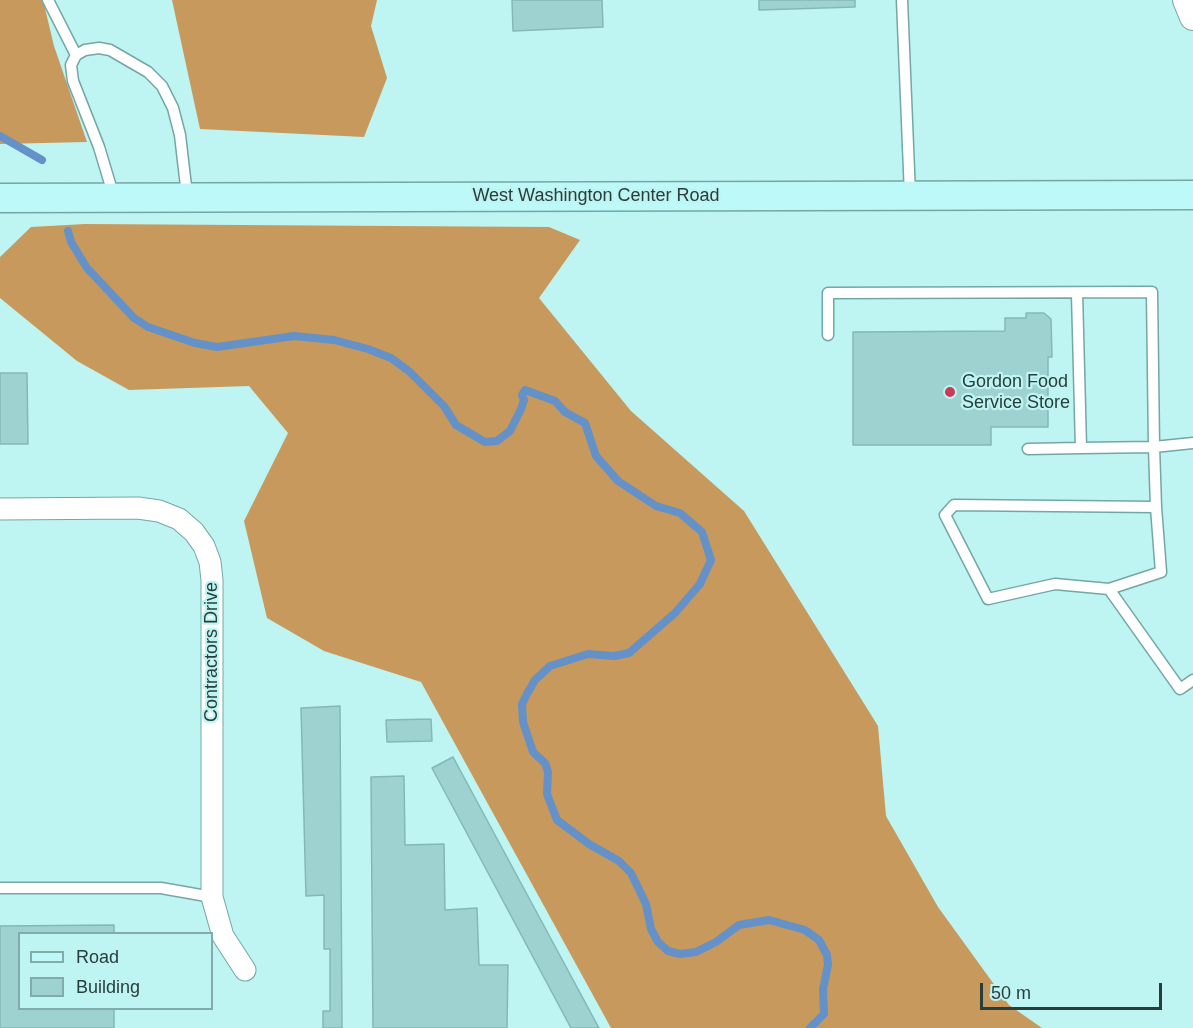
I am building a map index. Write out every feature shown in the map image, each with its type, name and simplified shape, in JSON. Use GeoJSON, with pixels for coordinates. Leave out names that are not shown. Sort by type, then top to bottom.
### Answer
{"type":"FeatureCollection","features":[{"type":"Feature","properties":{"kind":"main road","name":"West Washington Center Road"},"geometry":{"type":"LineString","coordinates":[[0,198],[1193,195]]}},
{"type":"Feature","properties":{"kind":"street"},"geometry":{"type":"LineString","coordinates":[[1186,0],[1193,17]]}},
{"type":"Feature","properties":{"kind":"street","name":"Contractors Drive"},"geometry":{"type":"LineString","coordinates":[[0,509],[138,508],[159,511],[179,519],[194,532],[204,546],[210,562],[212,580],[212,897],[223,936],[245,970]]}},
{"type":"Feature","properties":{"kind":"lane"},"geometry":{"type":"LineString","coordinates":[[48,0],[76,55]]}},
{"type":"Feature","properties":{"kind":"lane"},"geometry":{"type":"LineString","coordinates":[[902,0],[910,195]]}},
{"type":"Feature","properties":{"kind":"lane"},"geometry":{"type":"LineString","coordinates":[[114,197],[99,147],[73,81],[71,65],[76,55],[85,50],[99,48],[110,50],[148,72],[162,86],[173,108],[180,135],[188,197]]}},
{"type":"Feature","properties":{"kind":"lane"},"geometry":{"type":"LineString","coordinates":[[828,335],[828,293],[1152,292],[1154,447],[1161,572],[1109,589],[1055,584],[988,599],[945,515],[954,505],[1156,507]]}},
{"type":"Feature","properties":{"kind":"lane"},"geometry":{"type":"LineString","coordinates":[[1077,293],[1081,448]]}},
{"type":"Feature","properties":{"kind":"lane"},"geometry":{"type":"LineString","coordinates":[[1028,449],[1154,447],[1193,443]]}},
{"type":"Feature","properties":{"kind":"lane"},"geometry":{"type":"LineString","coordinates":[[1109,589],[1180,689],[1193,680]]}},
{"type":"Feature","properties":{"kind":"lane"},"geometry":{"type":"LineString","coordinates":[[0,888],[161,888],[212,897]]}},
{"type":"Feature","properties":{"kind":"shaded area"},"geometry":{"type":"Polygon","coordinates":[[[0,0],[43,0],[54,46],[87,142],[0,144],[0,0]]]}},
{"type":"Feature","properties":{"kind":"shaded area"},"geometry":{"type":"Polygon","coordinates":[[[172,0],[377,0],[371,26],[387,78],[364,137],[200,129],[172,0]]]}},
{"type":"Feature","properties":{"kind":"shaded area"},"geometry":{"type":"Polygon","coordinates":[[[85,224],[549,227],[580,240],[539,298],[631,411],[744,511],[878,726],[886,816],[938,907],[1009,1005],[1042,1028],[611,1028],[421,682],[324,651],[267,618],[244,521],[288,433],[249,386],[129,390],[77,361],[0,298],[0,257],[31,227],[85,224]]]}},
{"type":"Feature","properties":{"kind":"building"},"geometry":{"type":"Polygon","coordinates":[[[512,0],[602,0],[603,27],[513,31],[512,0]]]}},
{"type":"Feature","properties":{"kind":"building"},"geometry":{"type":"Polygon","coordinates":[[[759,0],[855,0],[855,7],[759,10],[759,0]]]}},
{"type":"Feature","properties":{"kind":"building","name":"Gordon Food Service Store"},"geometry":{"type":"Polygon","coordinates":[[[1026,313],[1044,313],[1051,319],[1052,357],[1048,357],[1048,427],[991,427],[991,445],[853,445],[853,332],[1005,331],[1005,318],[1026,318],[1026,313]]]}},
{"type":"Feature","properties":{"kind":"building"},"geometry":{"type":"Polygon","coordinates":[[[0,373],[27,373],[28,444],[0,444],[0,373]]]}},
{"type":"Feature","properties":{"kind":"building"},"geometry":{"type":"Polygon","coordinates":[[[340,706],[342,1028],[323,1028],[323,1011],[330,1011],[330,949],[324,949],[324,895],[306,896],[301,708],[340,706]]]}},
{"type":"Feature","properties":{"kind":"building"},"geometry":{"type":"Polygon","coordinates":[[[431,719],[432,741],[387,742],[386,720],[431,719]]]}},
{"type":"Feature","properties":{"kind":"building"},"geometry":{"type":"Polygon","coordinates":[[[453,757],[599,1028],[571,1028],[432,768],[453,757]]]}},
{"type":"Feature","properties":{"kind":"building"},"geometry":{"type":"Polygon","coordinates":[[[404,776],[405,845],[444,844],[445,910],[477,908],[479,965],[508,965],[507,1028],[373,1028],[371,777],[404,776]]]}},
{"type":"Feature","properties":{"kind":"building"},"geometry":{"type":"Polygon","coordinates":[[[114,925],[114,932],[18,932],[18,1010],[114,1010],[114,1028],[0,1028],[0,926],[114,925]]]}},
{"type":"Feature","properties":{"kind":"waterway"},"geometry":{"type":"LineString","coordinates":[[0,136],[42,160]]}},
{"type":"Feature","properties":{"kind":"waterway"},"geometry":{"type":"LineString","coordinates":[[68,231],[71,242],[87,268],[134,318],[148,327],[195,343],[217,347],[294,336],[334,340],[368,349],[391,358],[410,372],[444,406],[456,425],[485,442],[497,441],[510,431],[521,409],[524,400],[522,395],[525,390],[555,401],[565,412],[585,423],[596,456],[618,481],[656,506],[680,513],[702,532],[711,560],[700,584],[675,613],[629,653],[614,656],[588,654],[550,666],[535,680],[522,704],[523,722],[533,752],[545,763],[548,772],[547,794],[557,820],[589,844],[619,861],[631,873],[646,904],[651,929],[658,942],[668,951],[680,954],[696,952],[716,942],[739,925],[769,920],[805,930],[819,940],[827,955],[828,965],[823,989],[824,1014],[810,1028]]}},
{"type":"Feature","properties":{"kind":"place","name":"Gordon Food Service Store"},"geometry":{"type":"Point","coordinates":[950,392]}}]}
